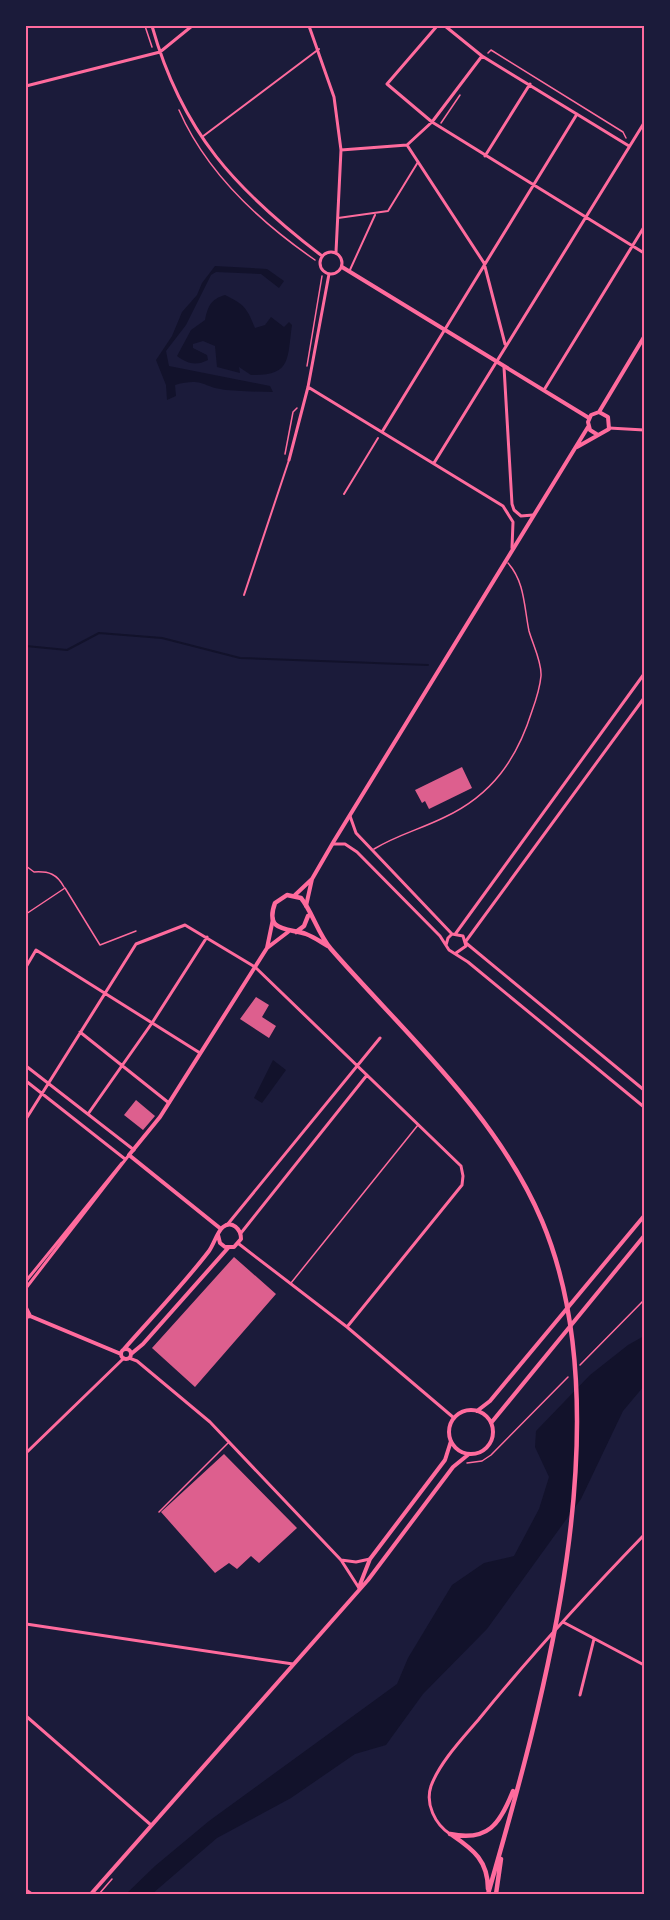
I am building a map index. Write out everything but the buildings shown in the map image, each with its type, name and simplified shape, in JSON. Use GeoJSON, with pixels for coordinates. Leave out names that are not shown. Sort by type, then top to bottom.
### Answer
{"type":"FeatureCollection","features":[{"type":"Feature","properties":{"kind":"main road"},"geometry":{"type":"LineString","coordinates":[[328,946],[296,932],[288,932],[278,926],[273,918],[272,910],[280,898],[295,895],[306,906],[328,946],[458,1087],[489,1128],[531,1198],[557,1265],[572,1340],[576,1441],[570,1526],[549,1651],[488,1894]]}},
{"type":"Feature","properties":{"kind":"main road"},"geometry":{"type":"LineString","coordinates":[[296,932],[304,926],[309,914]]}},
{"type":"Feature","properties":{"kind":"main road"},"geometry":{"type":"LineString","coordinates":[[450,1834],[474,1836],[491,1829],[502,1816],[519,1777]]}},
{"type":"Feature","properties":{"kind":"main road"},"geometry":{"type":"LineString","coordinates":[[450,1834],[482,1859],[488,1875],[488,1894]]}},
{"type":"Feature","properties":{"kind":"main road"},"geometry":{"type":"LineString","coordinates":[[496,1894],[502,1845]]}},
{"type":"Feature","properties":{"kind":"street"},"geometry":{"type":"LineString","coordinates":[[152,26],[160,52],[202,137],[223,168],[277,222],[322,256]]}},
{"type":"Feature","properties":{"kind":"street"},"geometry":{"type":"LineString","coordinates":[[26,86],[160,52],[192,26]]}},
{"type":"Feature","properties":{"kind":"street"},"geometry":{"type":"LineString","coordinates":[[309,26],[334,97],[341,150],[336,252]]}},
{"type":"Feature","properties":{"kind":"street"},"geometry":{"type":"LineString","coordinates":[[436,26],[387,84],[432,122],[645,253]]}},
{"type":"Feature","properties":{"kind":"street"},"geometry":{"type":"LineString","coordinates":[[445,26],[482,56],[630,146]]}},
{"type":"Feature","properties":{"kind":"street"},"geometry":{"type":"LineString","coordinates":[[202,137],[319,50]]}},
{"type":"Feature","properties":{"kind":"street"},"geometry":{"type":"LineString","coordinates":[[341,150],[407,145],[432,122],[482,56]]}},
{"type":"Feature","properties":{"kind":"street"},"geometry":{"type":"LineString","coordinates":[[485,156],[530,84]]}},
{"type":"Feature","properties":{"kind":"street"},"geometry":{"type":"LineString","coordinates":[[382,432],[577,114]]}},
{"type":"Feature","properties":{"kind":"street"},"geometry":{"type":"LineString","coordinates":[[434,463],[505,344],[645,123]]}},
{"type":"Feature","properties":{"kind":"street"},"geometry":{"type":"LineString","coordinates":[[407,145],[484,263],[505,344]]}},
{"type":"Feature","properties":{"kind":"street"},"geometry":{"type":"LineString","coordinates":[[338,218],[388,211],[418,162]]}},
{"type":"Feature","properties":{"kind":"street"},"geometry":{"type":"LineString","coordinates":[[349,272],[375,214]]}},
{"type":"Feature","properties":{"kind":"street"},"geometry":{"type":"LineString","coordinates":[[544,390],[645,227]]}},
{"type":"Feature","properties":{"kind":"street"},"geometry":{"type":"LineString","coordinates":[[327,252],[336,252],[342,258],[342,267],[335,274],[329,274],[321,267],[322,256],[327,252]]}},
{"type":"Feature","properties":{"kind":"street"},"geometry":{"type":"LineString","coordinates":[[342,267],[589,418]]}},
{"type":"Feature","properties":{"kind":"street"},"geometry":{"type":"LineString","coordinates":[[244,595],[289,460],[308,387],[329,274]]}},
{"type":"Feature","properties":{"kind":"street"},"geometry":{"type":"LineString","coordinates":[[589,418],[599,412],[645,337]]}},
{"type":"Feature","properties":{"kind":"street"},"geometry":{"type":"LineString","coordinates":[[504,367],[512,504],[516,513],[521,516],[533,515]]}},
{"type":"Feature","properties":{"kind":"street"},"geometry":{"type":"LineString","coordinates":[[308,387],[503,506],[513,522],[512,548]]}},
{"type":"Feature","properties":{"kind":"street"},"geometry":{"type":"LineString","coordinates":[[574,449],[604,434],[609,428],[608,417],[599,412]]}},
{"type":"Feature","properties":{"kind":"street"},"geometry":{"type":"LineString","coordinates":[[295,895],[312,879],[512,548],[588,427],[589,418]]}},
{"type":"Feature","properties":{"kind":"street"},"geometry":{"type":"LineString","coordinates":[[588,427],[598,435]]}},
{"type":"Feature","properties":{"kind":"street"},"geometry":{"type":"LineString","coordinates":[[609,428],[645,430]]}},
{"type":"Feature","properties":{"kind":"street"},"geometry":{"type":"LineString","coordinates":[[345,494],[378,438]]}},
{"type":"Feature","properties":{"kind":"street"},"geometry":{"type":"LineString","coordinates":[[503,506],[512,504]]}},
{"type":"Feature","properties":{"kind":"street"},"geometry":{"type":"LineString","coordinates":[[446,946],[447,938],[454,934],[645,674]]}},
{"type":"Feature","properties":{"kind":"street"},"geometry":{"type":"LineString","coordinates":[[456,953],[463,950],[466,942],[645,698]]}},
{"type":"Feature","properties":{"kind":"street"},"geometry":{"type":"LineString","coordinates":[[350,814],[354,830],[454,934],[461,934],[466,942],[645,1090]]}},
{"type":"Feature","properties":{"kind":"street"},"geometry":{"type":"LineString","coordinates":[[332,844],[345,844],[357,852],[451,952],[456,953],[645,1107]]}},
{"type":"Feature","properties":{"kind":"street"},"geometry":{"type":"LineString","coordinates":[[306,906],[312,879]]}},
{"type":"Feature","properties":{"kind":"street"},"geometry":{"type":"LineString","coordinates":[[267,948],[273,918]]}},
{"type":"Feature","properties":{"kind":"street"},"geometry":{"type":"LineString","coordinates":[[26,1119],[136,944],[185,925],[207,936],[255,967],[461,1166],[463,1181],[347,1327]]}},
{"type":"Feature","properties":{"kind":"street"},"geometry":{"type":"LineString","coordinates":[[26,1288],[169,1103],[267,948],[288,932]]}},
{"type":"Feature","properties":{"kind":"street"},"geometry":{"type":"LineString","coordinates":[[88,1114],[153,1023],[207,936]]}},
{"type":"Feature","properties":{"kind":"street"},"geometry":{"type":"LineString","coordinates":[[26,967],[36,950],[201,1054]]}},
{"type":"Feature","properties":{"kind":"street"},"geometry":{"type":"LineString","coordinates":[[80,1032],[169,1103]]}},
{"type":"Feature","properties":{"kind":"street"},"geometry":{"type":"LineString","coordinates":[[124,1349],[210,1250],[221,1229],[227,1225],[380,1038]]}},
{"type":"Feature","properties":{"kind":"street"},"geometry":{"type":"LineString","coordinates":[[26,1066],[134,1150]]}},
{"type":"Feature","properties":{"kind":"street"},"geometry":{"type":"LineString","coordinates":[[239,1244],[241,1233],[367,1075]]}},
{"type":"Feature","properties":{"kind":"street"},"geometry":{"type":"LineString","coordinates":[[26,1081],[126,1160]]}},
{"type":"Feature","properties":{"kind":"street"},"geometry":{"type":"LineString","coordinates":[[129,1155],[221,1229]]}},
{"type":"Feature","properties":{"kind":"street"},"geometry":{"type":"LineString","coordinates":[[26,1281],[117,1167],[126,1160]]}},
{"type":"Feature","properties":{"kind":"street"},"geometry":{"type":"LineString","coordinates":[[359,1588],[370,1559],[445,1460],[451,1442],[449,1430],[454,1418],[465,1412],[477,1411],[490,1401],[645,1216]]}},
{"type":"Feature","properties":{"kind":"street"},"geometry":{"type":"LineString","coordinates":[[227,1225],[235,1226],[241,1233]]}},
{"type":"Feature","properties":{"kind":"street"},"geometry":{"type":"LineString","coordinates":[[218,1235],[220,1243],[228,1248]]}},
{"type":"Feature","properties":{"kind":"street"},"geometry":{"type":"LineString","coordinates":[[490,1423],[645,1236]]}},
{"type":"Feature","properties":{"kind":"street"},"geometry":{"type":"LineString","coordinates":[[239,1244],[347,1327],[454,1418]]}},
{"type":"Feature","properties":{"kind":"street"},"geometry":{"type":"LineString","coordinates":[[26,1454],[126,1356],[143,1344],[228,1248],[239,1244]]}},
{"type":"Feature","properties":{"kind":"street"},"geometry":{"type":"LineString","coordinates":[[26,1308],[28,1316],[136,1361],[187,1401],[341,1560],[359,1588]]}},
{"type":"Feature","properties":{"kind":"street"},"geometry":{"type":"LineString","coordinates":[[124,1349],[129,1350],[126,1356]]}},
{"type":"Feature","properties":{"kind":"street"},"geometry":{"type":"LineString","coordinates":[[124,1349],[126,1356]]}},
{"type":"Feature","properties":{"kind":"street"},"geometry":{"type":"LineString","coordinates":[[91,1894],[359,1588],[453,1467],[469,1454],[487,1447],[492,1436],[490,1423],[477,1411]]}},
{"type":"Feature","properties":{"kind":"street"},"geometry":{"type":"LineString","coordinates":[[451,1442],[458,1450],[469,1454]]}},
{"type":"Feature","properties":{"kind":"street"},"geometry":{"type":"LineString","coordinates":[[450,1834],[436,1821],[431,1809],[429,1795],[434,1781],[508,1682],[645,1535]]}},
{"type":"Feature","properties":{"kind":"street"},"geometry":{"type":"LineString","coordinates":[[341,1560],[356,1562],[370,1559]]}},
{"type":"Feature","properties":{"kind":"street"},"geometry":{"type":"LineString","coordinates":[[563,1622],[645,1665]]}},
{"type":"Feature","properties":{"kind":"street"},"geometry":{"type":"LineString","coordinates":[[26,1624],[293,1664]]}},
{"type":"Feature","properties":{"kind":"street"},"geometry":{"type":"LineString","coordinates":[[580,1695],[594,1639]]}},
{"type":"Feature","properties":{"kind":"street"},"geometry":{"type":"LineString","coordinates":[[26,1716],[151,1825]]}},
{"type":"Feature","properties":{"kind":"street"},"geometry":{"type":"LineString","coordinates":[[26,1890],[32,1894]]}},
{"type":"Feature","properties":{"kind":"lane"},"geometry":{"type":"LineString","coordinates":[[372,850],[389,840],[445,818],[465,806],[502,773],[516,754],[537,694],[541,674],[520,583],[505,560]]}},
{"type":"Feature","properties":{"kind":"lane"},"geometry":{"type":"LineString","coordinates":[[290,1284],[418,1125]]}},
{"type":"Feature","properties":{"kind":"lane"},"geometry":{"type":"LineString","coordinates":[[159,1512],[229,1442]]}},
{"type":"Feature","properties":{"kind":"path"},"geometry":{"type":"LineString","coordinates":[[307,368],[305,363],[322,276]]}},
{"type":"Feature","properties":{"kind":"path"},"geometry":{"type":"LineString","coordinates":[[285,456],[284,451],[293,412],[299,404]]}},
{"type":"Feature","properties":{"kind":"path"},"geometry":{"type":"LineString","coordinates":[[26,866],[34,872],[48,871],[60,879],[100,945],[136,931]]}},
{"type":"Feature","properties":{"kind":"path"},"geometry":{"type":"LineString","coordinates":[[26,914],[64,888]]}},
{"type":"Feature","properties":{"kind":"shaded area"},"geometry":{"type":"Polygon","coordinates":[[[215,266],[267,269],[284,281],[279,288],[261,274],[216,272],[211,275],[186,325],[166,351],[169,366],[270,386],[273,392],[226,390],[192,382],[175,385],[176,396],[167,400],[166,385],[156,360],[172,336],[182,312],[197,295],[202,283],[215,266]]]}},
{"type":"Feature","properties":{"kind":"shaded area"},"geometry":{"type":"Polygon","coordinates":[[[225,295],[244,308],[255,328],[265,325],[271,317],[284,327],[289,322],[292,325],[288,356],[281,369],[264,375],[251,375],[239,367],[240,373],[217,367],[215,346],[203,341],[193,344],[193,348],[207,355],[208,360],[192,363],[177,356],[191,330],[205,320],[211,304],[225,295]]]}},
{"type":"Feature","properties":{"kind":"shaded area"},"geometry":{"type":"Polygon","coordinates":[[[273,1060],[286,1070],[262,1103],[254,1098],[273,1060]]]}},
{"type":"Feature","properties":{"kind":"shaded area"},"geometry":{"type":"Polygon","coordinates":[[[644,1336],[644,1386],[623,1411],[581,1499],[487,1629],[423,1694],[386,1745],[355,1754],[291,1798],[217,1838],[152,1894],[126,1894],[155,1866],[209,1821],[397,1684],[408,1658],[452,1585],[484,1563],[514,1556],[539,1509],[549,1477],[535,1447],[536,1431],[590,1375],[628,1345],[644,1336]]]}},
{"type":"Feature","properties":{"kind":"waterway"},"geometry":{"type":"LineString","coordinates":[[26,646],[67,650],[99,633],[162,638],[240,658],[428,665]]}}]}
